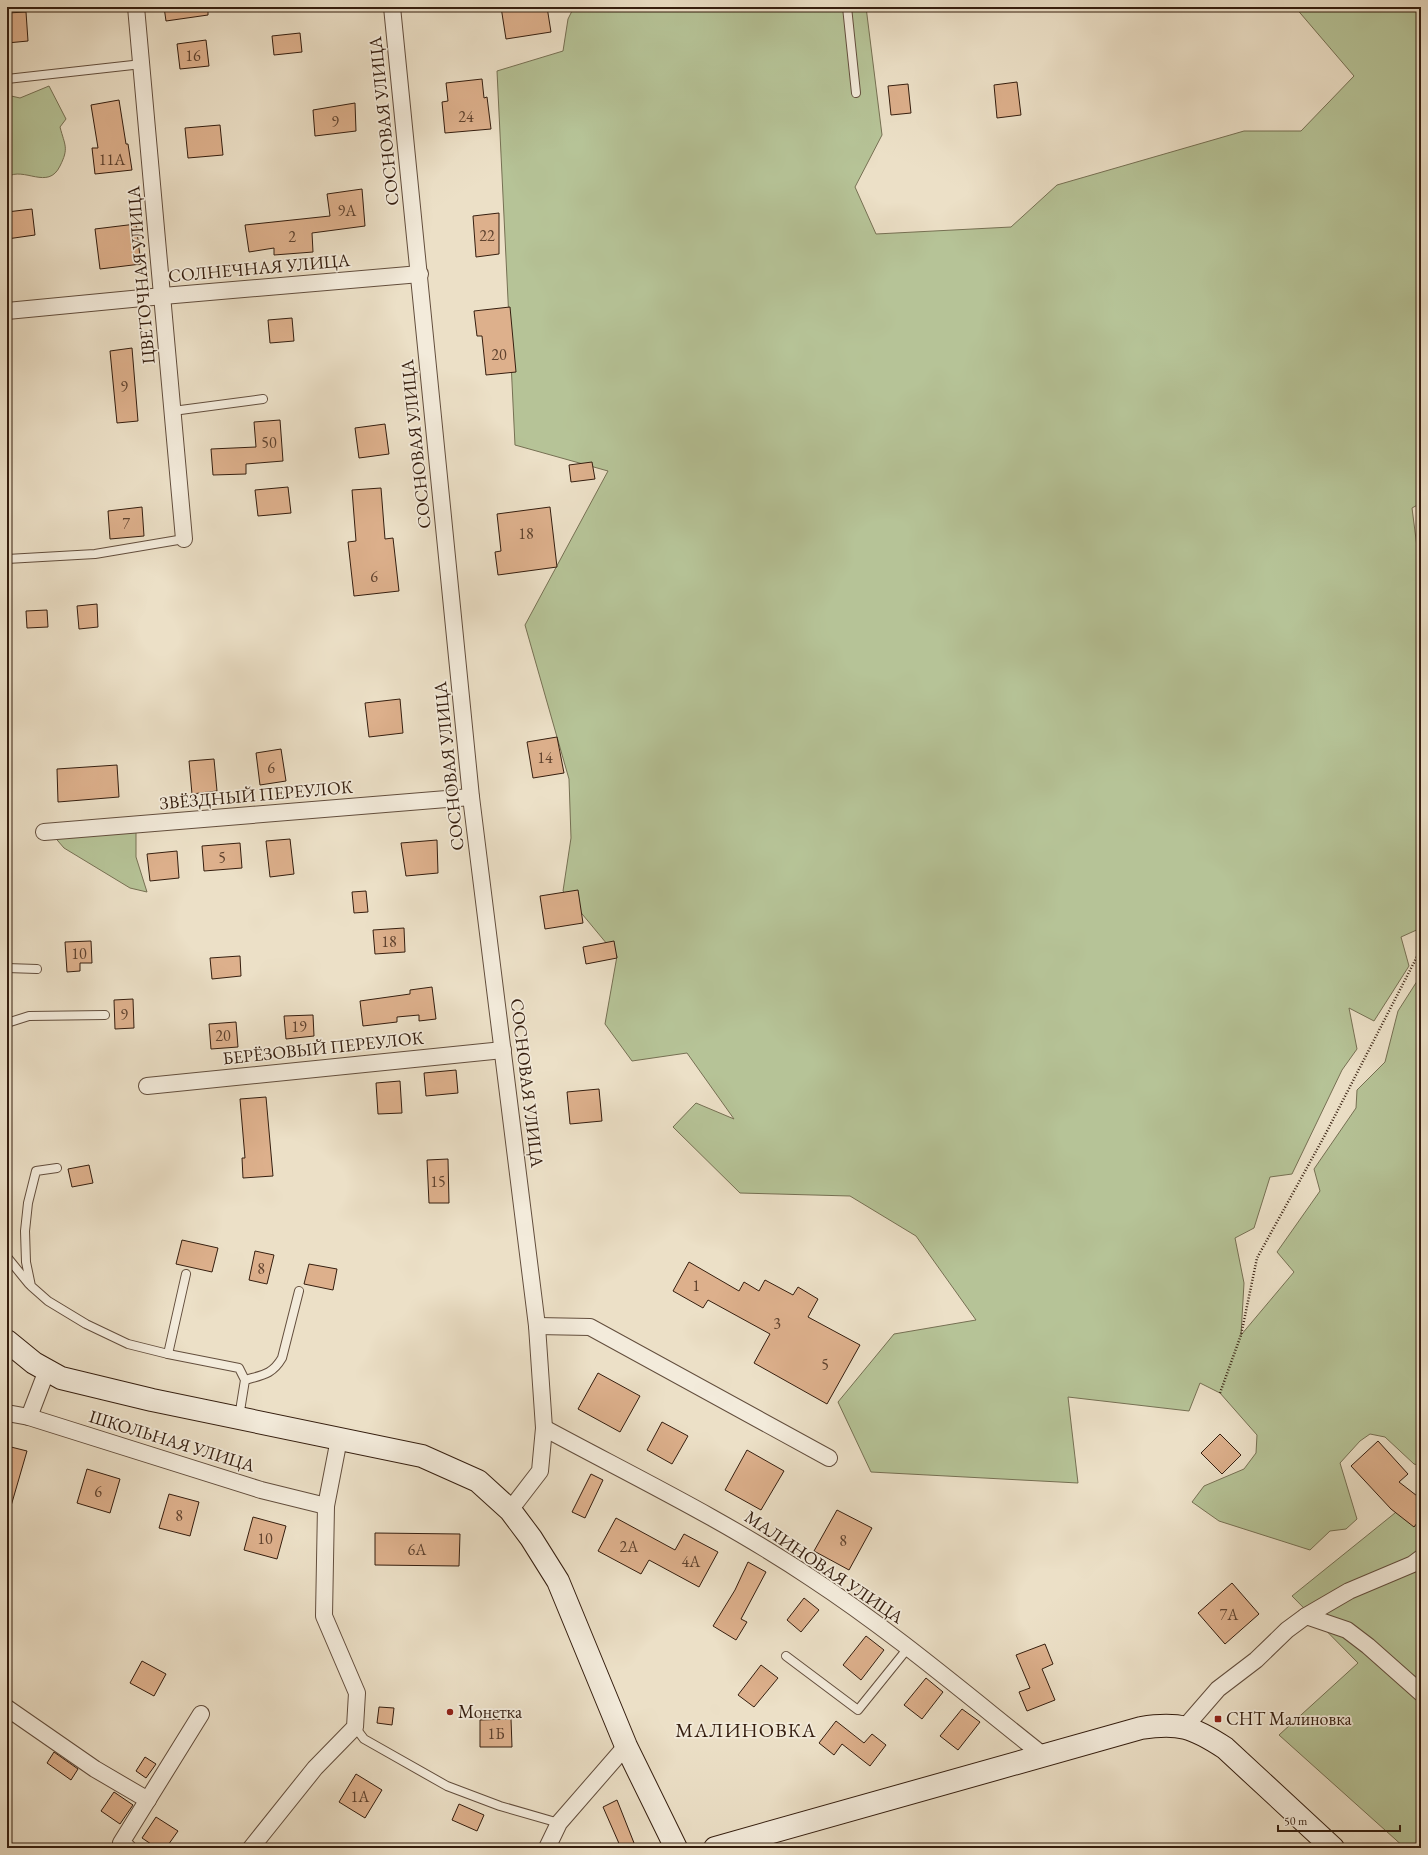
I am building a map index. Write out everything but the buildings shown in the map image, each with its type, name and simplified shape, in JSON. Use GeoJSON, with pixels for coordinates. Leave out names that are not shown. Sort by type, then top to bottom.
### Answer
{"type":"FeatureCollection","features":[{"type":"Feature","properties":{"kind":"street","name":"ЦВЕТОЧНАЯ УЛИЦА"},"geometry":{"type":"LineString","coordinates":[[136,7],[184,539]]}},
{"type":"Feature","properties":{"kind":"street","name":"СОСНОВАЯ УЛИЦА"},"geometry":{"type":"LineString","coordinates":[[392,7],[420,274],[471,797],[537,1326],[544,1428],[540,1471],[510,1510]]}},
{"type":"Feature","properties":{"kind":"street","name":"СОЛНЕЧНАЯ УЛИЦА"},"geometry":{"type":"LineString","coordinates":[[7,311],[420,274]]}},
{"type":"Feature","properties":{"kind":"street","name":"ЗВЁЗДНЫЙ ПЕРЕУЛОК"},"geometry":{"type":"LineString","coordinates":[[44,832],[471,797]]}},
{"type":"Feature","properties":{"kind":"street","name":"БЕРЁЗОВЫЙ ПЕРЕУЛОК"},"geometry":{"type":"LineString","coordinates":[[147,1086],[503,1050]]}},
{"type":"Feature","properties":{"kind":"street"},"geometry":{"type":"LineString","coordinates":[[537,1326],[590,1327],[829,1458]]}},
{"type":"Feature","properties":{"kind":"street"},"geometry":{"type":"LineString","coordinates":[[7,1341],[34,1363],[60,1378],[152,1400],[422,1456],[478,1481],[510,1510],[532,1538],[558,1581],[626,1746],[676,1848]]}},
{"type":"Feature","properties":{"kind":"street"},"geometry":{"type":"LineString","coordinates":[[29,1417],[46,1370]]}},
{"type":"Feature","properties":{"kind":"street","name":"ШКОЛЬНАЯ УЛИЦА"},"geometry":{"type":"LineString","coordinates":[[7,1413],[29,1417],[262,1490],[326,1506]]}},
{"type":"Feature","properties":{"kind":"street","name":"МАЛИНОВАЯ УЛИЦА"},"geometry":{"type":"LineString","coordinates":[[544,1428],[735,1531],[811,1578],[908,1648],[1044,1756]]}},
{"type":"Feature","properties":{"kind":"street"},"geometry":{"type":"LineString","coordinates":[[251,1848],[316,1768],[355,1727],[357,1693],[324,1616],[326,1506],[339,1439]]}},
{"type":"Feature","properties":{"kind":"street"},"geometry":{"type":"LineString","coordinates":[[1185,1727],[1218,1689],[1256,1660],[1287,1630],[1306,1616],[1349,1591],[1413,1564],[1421,1558]]}},
{"type":"Feature","properties":{"kind":"street"},"geometry":{"type":"LineString","coordinates":[[1306,1616],[1347,1630],[1368,1646],[1421,1693]]}},
{"type":"Feature","properties":{"kind":"street"},"geometry":{"type":"LineString","coordinates":[[7,1708],[95,1769],[148,1800]]}},
{"type":"Feature","properties":{"kind":"street"},"geometry":{"type":"LineString","coordinates":[[124,1846],[148,1800],[201,1714]]}},
{"type":"Feature","properties":{"kind":"street"},"geometry":{"type":"LineString","coordinates":[[715,1848],[1141,1728],[1163,1725],[1185,1727],[1206,1736],[1225,1748],[1334,1848]]}},
{"type":"Feature","properties":{"kind":"street"},"geometry":{"type":"LineString","coordinates":[[548,1848],[559,1823],[626,1746]]}},
{"type":"Feature","properties":{"kind":"lane"},"geometry":{"type":"LineString","coordinates":[[847,7],[856,93]]}},
{"type":"Feature","properties":{"kind":"lane"},"geometry":{"type":"LineString","coordinates":[[7,79],[142,64]]}},
{"type":"Feature","properties":{"kind":"lane"},"geometry":{"type":"LineString","coordinates":[[173,411],[262,399]]}},
{"type":"Feature","properties":{"kind":"lane"},"geometry":{"type":"LineString","coordinates":[[7,559],[95,554],[184,539]]}},
{"type":"Feature","properties":{"kind":"lane"},"geometry":{"type":"LineString","coordinates":[[7,968],[37,969]]}},
{"type":"Feature","properties":{"kind":"lane"},"geometry":{"type":"LineString","coordinates":[[7,1023],[29,1016],[106,1015]]}},
{"type":"Feature","properties":{"kind":"lane"},"geometry":{"type":"LineString","coordinates":[[31,1286],[26,1262],[28,1203],[36,1171],[57,1168]]}},
{"type":"Feature","properties":{"kind":"lane"},"geometry":{"type":"LineString","coordinates":[[7,1257],[31,1286],[48,1301],[86,1324],[128,1344],[168,1354],[239,1368],[245,1380],[239,1418]]}},
{"type":"Feature","properties":{"kind":"lane"},"geometry":{"type":"LineString","coordinates":[[168,1354],[186,1274]]}},
{"type":"Feature","properties":{"kind":"lane"},"geometry":{"type":"LineString","coordinates":[[245,1380],[268,1374],[276,1368],[282,1358],[298,1291]]}},
{"type":"Feature","properties":{"kind":"lane"},"geometry":{"type":"LineString","coordinates":[[786,1656],[858,1710],[908,1648]]}},
{"type":"Feature","properties":{"kind":"lane"},"geometry":{"type":"LineString","coordinates":[[355,1727],[364,1739],[447,1786],[500,1806],[559,1823]]}},
{"type":"Feature","properties":{"kind":"path"},"geometry":{"type":"LineString","coordinates":[[1220,1393],[1241,1336],[1257,1258],[1325,1135],[1421,950]]}},
{"type":"Feature","properties":{"kind":"green space"},"geometry":{"type":"Polygon","coordinates":[[[574,7],[866,7],[882,135],[855,187],[876,234],[1011,227],[1057,185],[1244,131],[1301,131],[1354,76],[1295,7],[1421,7],[1421,503],[1412,508],[1417,547],[1421,546],[1421,928],[1401,937],[1409,966],[1374,1021],[1349,1008],[1357,1049],[1342,1070],[1292,1174],[1270,1177],[1254,1228],[1235,1238],[1244,1283],[1241,1335],[1294,1272],[1277,1252],[1320,1191],[1314,1169],[1356,1108],[1357,1090],[1385,1062],[1398,1011],[1421,975],[1421,1466],[1414,1464],[1385,1437],[1370,1434],[1360,1441],[1340,1463],[1357,1519],[1346,1529],[1330,1531],[1310,1550],[1219,1521],[1192,1502],[1204,1486],[1244,1469],[1256,1453],[1257,1435],[1220,1393],[1200,1383],[1189,1411],[1068,1397],[1078,1483],[871,1472],[838,1402],[894,1334],[976,1320],[916,1236],[850,1196],[740,1193],[673,1127],[696,1103],[734,1119],[687,1053],[632,1061],[605,1024],[617,956],[563,891],[571,838],[569,779],[525,625],[608,471],[515,445],[497,71],[563,51],[568,19],[574,7]]]}},
{"type":"Feature","properties":{"kind":"green space"},"geometry":{"type":"Polygon","coordinates":[[[49,86],[66,119],[60,127],[65,143],[63,160],[55,173],[49,177],[42,178],[14,174],[7,177],[7,153],[9,153],[10,121],[7,122],[7,95],[20,98],[49,86]]]}},
{"type":"Feature","properties":{"kind":"green space"},"geometry":{"type":"Polygon","coordinates":[[[136,824],[136,857],[147,892],[130,888],[64,848],[52,834],[136,824]]]}},
{"type":"Feature","properties":{"kind":"green space"},"geometry":{"type":"Polygon","coordinates":[[[1421,1492],[1421,1848],[1405,1848],[1279,1735],[1358,1663],[1292,1596],[1421,1492]]]}},
{"type":"Feature","properties":{"kind":"place","name":"Монетка"},"geometry":{"type":"Point","coordinates":[450,1712]}},
{"type":"Feature","properties":{"kind":"place","name":"СНТ Малиновка"},"geometry":{"type":"Point","coordinates":[1218,1719]}},
{"type":"Feature","properties":{"kind":"district","name":"МАЛИНОВКА"},"geometry":{"type":"Point","coordinates":[746,1730]}}]}
